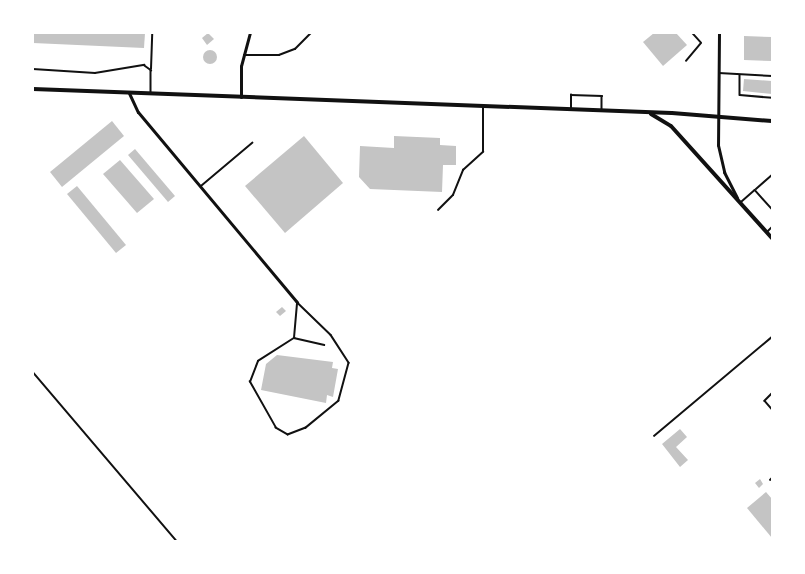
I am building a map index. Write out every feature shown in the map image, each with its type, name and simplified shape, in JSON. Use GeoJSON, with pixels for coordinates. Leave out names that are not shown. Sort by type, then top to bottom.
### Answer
{"type":"FeatureCollection","features":[{"type":"Feature","properties":{"kind":"street"},"geometry":{"type":"LineString","coordinates":[[241,97],[243,55],[250,33]]}},
{"type":"Feature","properties":{"kind":"street"},"geometry":{"type":"LineString","coordinates":[[719,33],[718,117],[721,162],[737,198]]}},
{"type":"Feature","properties":{"kind":"street"},"geometry":{"type":"LineString","coordinates":[[33,89],[651,113],[772,121]]}},
{"type":"Feature","properties":{"kind":"street"},"geometry":{"type":"LineString","coordinates":[[129,93],[138,112],[297,302]]}},
{"type":"Feature","properties":{"kind":"street"},"geometry":{"type":"LineString","coordinates":[[651,113],[671,126],[772,238]]}},
{"type":"Feature","properties":{"kind":"lane"},"geometry":{"type":"LineString","coordinates":[[151,93],[152,33]]}},
{"type":"Feature","properties":{"kind":"lane"},"geometry":{"type":"LineString","coordinates":[[243,55],[279,55],[295,49],[311,33]]}},
{"type":"Feature","properties":{"kind":"lane"},"geometry":{"type":"LineString","coordinates":[[686,61],[701,43],[692,33]]}},
{"type":"Feature","properties":{"kind":"lane"},"geometry":{"type":"LineString","coordinates":[[33,69],[95,73],[133,64],[151,70]]}},
{"type":"Feature","properties":{"kind":"lane"},"geometry":{"type":"LineString","coordinates":[[718,73],[772,76]]}},
{"type":"Feature","properties":{"kind":"lane"},"geometry":{"type":"LineString","coordinates":[[740,74],[740,94],[772,98]]}},
{"type":"Feature","properties":{"kind":"lane"},"geometry":{"type":"LineString","coordinates":[[571,110],[571,95],[602,96],[602,111]]}},
{"type":"Feature","properties":{"kind":"lane"},"geometry":{"type":"LineString","coordinates":[[438,210],[453,195],[463,170],[483,152],[483,106]]}},
{"type":"Feature","properties":{"kind":"lane"},"geometry":{"type":"LineString","coordinates":[[200,187],[252,143]]}},
{"type":"Feature","properties":{"kind":"lane"},"geometry":{"type":"LineString","coordinates":[[741,202],[772,176]]}},
{"type":"Feature","properties":{"kind":"lane"},"geometry":{"type":"LineString","coordinates":[[755,190],[772,209]]}},
{"type":"Feature","properties":{"kind":"lane"},"geometry":{"type":"LineString","coordinates":[[767,232],[772,227]]}},
{"type":"Feature","properties":{"kind":"lane"},"geometry":{"type":"LineString","coordinates":[[297,302],[331,335],[349,363],[339,401],[306,428],[288,435],[276,428],[250,382],[258,361],[294,338],[324,345]]}},
{"type":"Feature","properties":{"kind":"lane"},"geometry":{"type":"LineString","coordinates":[[294,338],[297,302]]}},
{"type":"Feature","properties":{"kind":"lane"},"geometry":{"type":"LineString","coordinates":[[654,436],[772,337]]}},
{"type":"Feature","properties":{"kind":"lane"},"geometry":{"type":"LineString","coordinates":[[33,372],[177,541]]}},
{"type":"Feature","properties":{"kind":"lane"},"geometry":{"type":"LineString","coordinates":[[772,394],[765,400],[772,409]]}},
{"type":"Feature","properties":{"kind":"building"},"geometry":{"type":"Polygon","coordinates":[[[33,33],[145,33],[144,48],[33,43],[33,33]]]}},
{"type":"Feature","properties":{"kind":"building"},"geometry":{"type":"Polygon","coordinates":[[[208,33],[214,39],[207,45],[202,38],[208,33]]]}},
{"type":"Feature","properties":{"kind":"building"},"geometry":{"type":"Polygon","coordinates":[[[654,33],[676,33],[687,45],[663,66],[643,42],[654,33]]]}},
{"type":"Feature","properties":{"kind":"building"},"geometry":{"type":"Polygon","coordinates":[[[744,36],[772,37],[772,61],[744,60],[744,36]]]}},
{"type":"Feature","properties":{"kind":"building"},"geometry":{"type":"Polygon","coordinates":[[[210,50],[215,52],[217,57],[215,62],[210,64],[205,62],[203,57],[205,52],[210,50]]]}},
{"type":"Feature","properties":{"kind":"building"},"geometry":{"type":"Polygon","coordinates":[[[744,79],[772,81],[772,94],[743,91],[744,79]]]}},
{"type":"Feature","properties":{"kind":"building"},"geometry":{"type":"Polygon","coordinates":[[[112,121],[124,136],[62,187],[50,172],[112,121]]]}},
{"type":"Feature","properties":{"kind":"building"},"geometry":{"type":"Polygon","coordinates":[[[304,136],[343,183],[285,233],[245,186],[304,136]]]}},
{"type":"Feature","properties":{"kind":"building"},"geometry":{"type":"Polygon","coordinates":[[[394,136],[440,138],[440,145],[456,146],[456,165],[443,165],[442,192],[370,189],[359,177],[360,146],[394,148],[394,136]]]}},
{"type":"Feature","properties":{"kind":"building"},"geometry":{"type":"Polygon","coordinates":[[[135,149],[175,196],[168,202],[128,155],[135,149]]]}},
{"type":"Feature","properties":{"kind":"building"},"geometry":{"type":"Polygon","coordinates":[[[120,160],[154,199],[137,213],[103,174],[120,160]]]}},
{"type":"Feature","properties":{"kind":"building"},"geometry":{"type":"Polygon","coordinates":[[[77,186],[126,245],[116,253],[67,194],[77,186]]]}},
{"type":"Feature","properties":{"kind":"building"},"geometry":{"type":"Polygon","coordinates":[[[282,307],[286,311],[280,316],[276,312],[282,307]]]}},
{"type":"Feature","properties":{"kind":"building"},"geometry":{"type":"Polygon","coordinates":[[[277,355],[333,362],[332,368],[338,369],[333,397],[327,395],[326,403],[261,390],[266,364],[277,355]]]}},
{"type":"Feature","properties":{"kind":"building"},"geometry":{"type":"Polygon","coordinates":[[[680,429],[687,437],[676,447],[688,460],[680,467],[662,444],[680,429]]]}},
{"type":"Feature","properties":{"kind":"building"},"geometry":{"type":"Polygon","coordinates":[[[760,479],[763,484],[759,488],[755,483],[760,479]]]}},
{"type":"Feature","properties":{"kind":"building"},"geometry":{"type":"Polygon","coordinates":[[[766,492],[772,499],[772,538],[747,508],[766,492]]]}}]}
